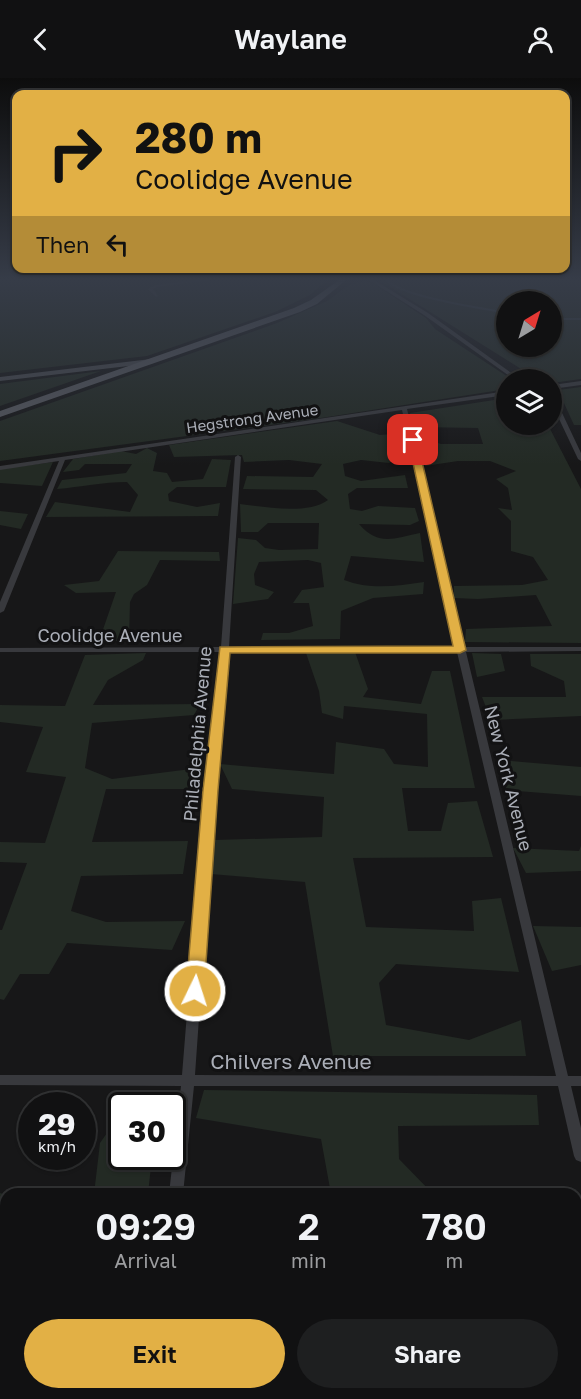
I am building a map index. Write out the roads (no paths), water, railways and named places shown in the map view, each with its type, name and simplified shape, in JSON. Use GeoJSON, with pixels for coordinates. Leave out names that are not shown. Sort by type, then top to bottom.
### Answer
{"type":"FeatureCollection","features":[{"type":"Feature","properties":{"kind":"main road"},"geometry":{"type":"LineString","coordinates":[[0,414],[206,342]]}},
{"type":"Feature","properties":{"kind":"street"},"geometry":{"type":"LineString","coordinates":[[465,342],[504,369]]}},
{"type":"Feature","properties":{"kind":"street"},"geometry":{"type":"LineString","coordinates":[[0,379],[151,361]]}},
{"type":"Feature","properties":{"kind":"street"},"geometry":{"type":"LineString","coordinates":[[562,386],[581,383]]}},
{"type":"Feature","properties":{"kind":"street","name":"Hegstrong Avenue"},"geometry":{"type":"LineString","coordinates":[[0,468],[496,395]]}},
{"type":"Feature","properties":{"kind":"street","name":"New York Avenue"},"geometry":{"type":"LineString","coordinates":[[404,409],[417,456],[460,650],[521,897],[581,1156]]}},
{"type":"Feature","properties":{"kind":"street"},"geometry":{"type":"LineString","coordinates":[[562,419],[581,459]]}},
{"type":"Feature","properties":{"kind":"street","name":"Philadelphia Avenue"},"geometry":{"type":"LineString","coordinates":[[177,1188],[188,1080],[210,790],[225,650],[238,457]]}},
{"type":"Feature","properties":{"kind":"street"},"geometry":{"type":"LineString","coordinates":[[0,611],[63,458]]}},
{"type":"Feature","properties":{"kind":"street","name":"Coolidge Avenue"},"geometry":{"type":"LineString","coordinates":[[0,650],[581,649]]}},
{"type":"Feature","properties":{"kind":"street","name":"Chilvers Avenue"},"geometry":{"type":"LineString","coordinates":[[0,1080],[581,1081]]}}]}
